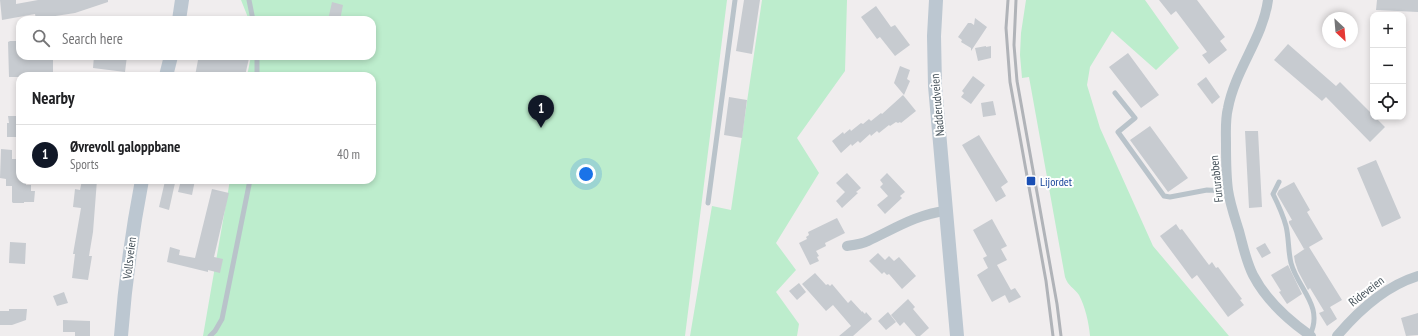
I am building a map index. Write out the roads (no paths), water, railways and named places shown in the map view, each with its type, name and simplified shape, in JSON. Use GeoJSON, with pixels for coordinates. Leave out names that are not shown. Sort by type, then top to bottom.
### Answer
{"type":"FeatureCollection","features":[{"type":"Feature","properties":{"kind":"main road"},"geometry":{"type":"LineString","coordinates":[[179,16],[182,0]]}},
{"type":"Feature","properties":{"kind":"main road","name":"Nadderudveien"},"geometry":{"type":"LineString","coordinates":[[936,0],[934,64],[957,336]]}},
{"type":"Feature","properties":{"kind":"main road"},"geometry":{"type":"LineString","coordinates":[[167,72],[170,60]]}},
{"type":"Feature","properties":{"kind":"main road","name":"Vollsveien"},"geometry":{"type":"LineString","coordinates":[[121,336],[127,270],[141,184]]}},
{"type":"Feature","properties":{"kind":"street","name":"Fururabben"},"geometry":{"type":"LineString","coordinates":[[1268,0],[1256,39],[1243,64],[1232,92],[1228,109],[1226,127],[1228,191],[1242,245],[1253,275],[1282,313],[1297,327],[1310,336]]}},
{"type":"Feature","properties":{"kind":"street"},"geometry":{"type":"LineString","coordinates":[[847,246],[866,242],[915,218],[946,211]]}},
{"type":"Feature","properties":{"kind":"street","name":"Rideveien"},"geometry":{"type":"LineString","coordinates":[[1337,336],[1348,323],[1376,298],[1398,284],[1418,276]]}},
{"type":"Feature","properties":{"kind":"lane"},"geometry":{"type":"LineString","coordinates":[[249,0],[252,16]]}},
{"type":"Feature","properties":{"kind":"lane"},"geometry":{"type":"LineString","coordinates":[[708,203],[735,0]]}},
{"type":"Feature","properties":{"kind":"lane"},"geometry":{"type":"LineString","coordinates":[[257,60],[257,72]]}},
{"type":"Feature","properties":{"kind":"lane"},"geometry":{"type":"LineString","coordinates":[[1115,93],[1135,118],[1118,132],[1164,196],[1170,197],[1207,190],[1228,191]]}},
{"type":"Feature","properties":{"kind":"lane"},"geometry":{"type":"LineString","coordinates":[[1279,182],[1273,194],[1286,226],[1291,264],[1310,300],[1314,316],[1310,336]]}},
{"type":"Feature","properties":{"kind":"lane"},"geometry":{"type":"LineString","coordinates":[[210,336],[215,331],[222,319],[249,184]]}},
{"type":"Feature","properties":{"kind":"railway"},"geometry":{"type":"LineString","coordinates":[[1008,0],[1006,28],[1010,82],[1046,281],[1053,336]]}},
{"type":"Feature","properties":{"kind":"railway"},"geometry":{"type":"LineString","coordinates":[[1016,0],[1014,45],[1017,81],[1057,304],[1061,336]]}},
{"type":"Feature","properties":{"kind":"place","name":"Øvrevoll galoppbane"},"geometry":{"type":"Point","coordinates":[541,128]}},
{"type":"Feature","properties":{"kind":"place","name":"Lijordet"},"geometry":{"type":"Point","coordinates":[1031,181]}}]}
